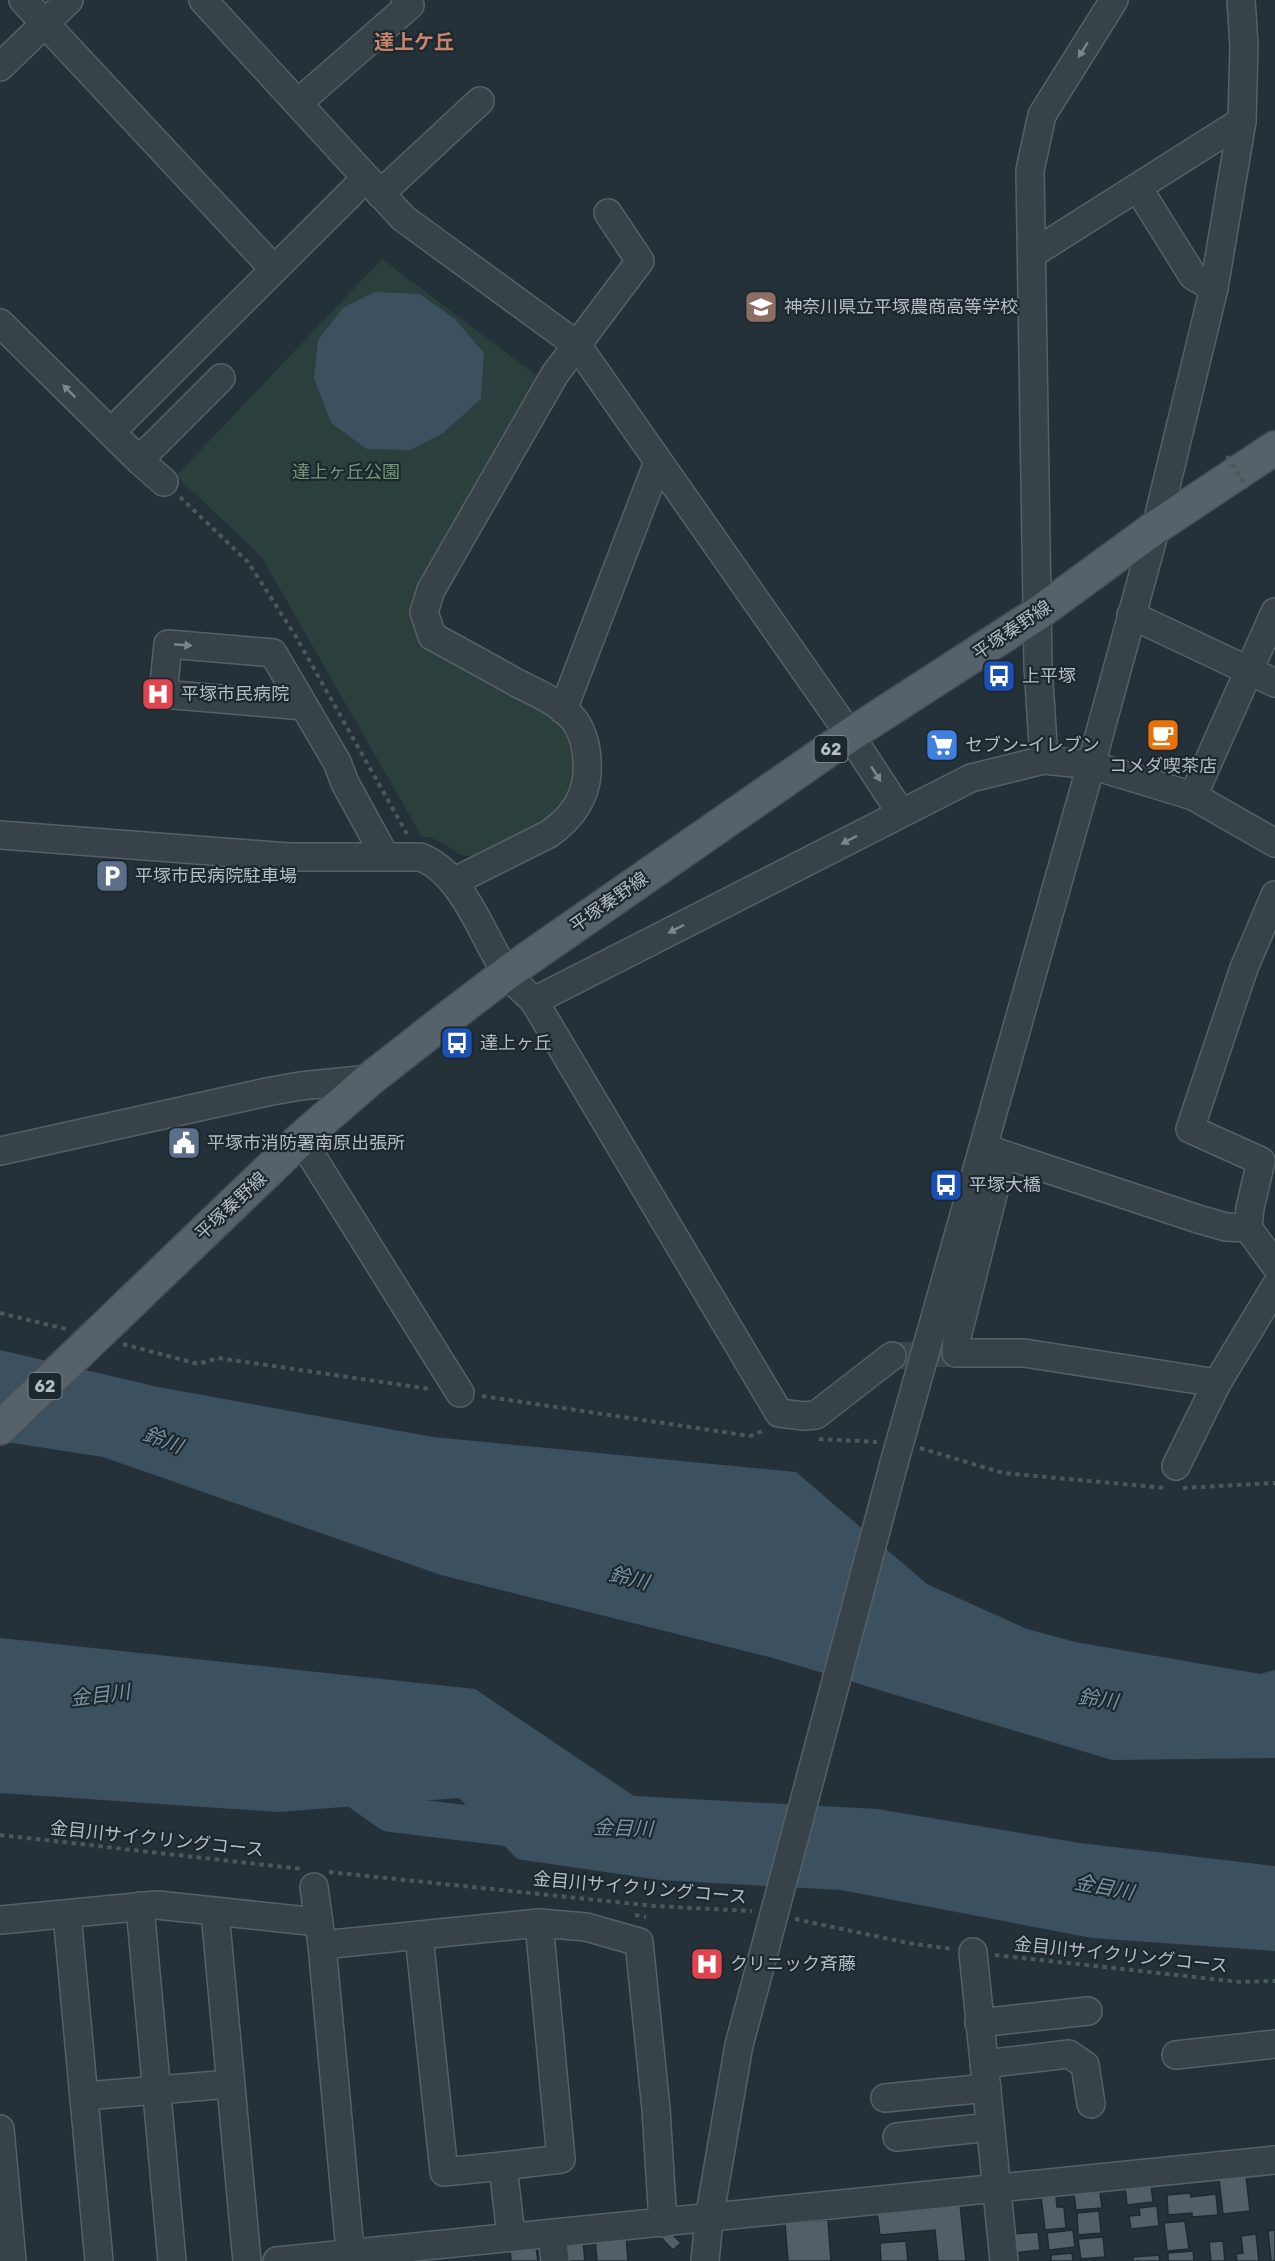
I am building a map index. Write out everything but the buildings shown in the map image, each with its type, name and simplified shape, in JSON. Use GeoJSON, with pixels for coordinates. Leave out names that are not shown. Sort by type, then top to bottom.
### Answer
{"type":"FeatureCollection","features":[{"type":"Feature","properties":{"kind":"main road","name":"平塚秦野線"},"geometry":{"type":"LineString","coordinates":[[0,1428],[301,1139],[370,1079],[507,973],[850,735],[1037,614],[1156,527],[1275,448]]}},
{"type":"Feature","properties":{"kind":"street"},"geometry":{"type":"LineString","coordinates":[[23,0],[273,268]]}},
{"type":"Feature","properties":{"kind":"street"},"geometry":{"type":"LineString","coordinates":[[0,67],[69,0]]}},
{"type":"Feature","properties":{"kind":"street"},"geometry":{"type":"LineString","coordinates":[[203,0],[403,218],[577,345],[850,735],[901,813]]}},
{"type":"Feature","properties":{"kind":"street"},"geometry":{"type":"LineString","coordinates":[[298,103],[410,5],[405,0]]}},
{"type":"Feature","properties":{"kind":"street"},"geometry":{"type":"LineString","coordinates":[[1044,760],[1038,666],[1030,170],[1042,115],[1114,0]]}},
{"type":"Feature","properties":{"kind":"street"},"geometry":{"type":"LineString","coordinates":[[705,2261],[739,2045],[894,1463],[993,1149],[1091,765],[1156,527],[1214,288],[1242,121],[1244,45],[1241,0]]}},
{"type":"Feature","properties":{"kind":"street"},"geometry":{"type":"LineString","coordinates":[[111,432],[273,268],[480,101]]}},
{"type":"Feature","properties":{"kind":"street"},"geometry":{"type":"LineString","coordinates":[[1032,254],[1242,121]]}},
{"type":"Feature","properties":{"kind":"street"},"geometry":{"type":"LineString","coordinates":[[1138,188],[1193,276],[1214,288]]}},
{"type":"Feature","properties":{"kind":"street"},"geometry":{"type":"LineString","coordinates":[[453,882],[549,834],[575,811],[583,795],[588,757],[584,737],[575,721],[563,710],[432,636],[424,612],[431,590],[555,374],[639,261],[608,213]]}},
{"type":"Feature","properties":{"kind":"street"},"geometry":{"type":"LineString","coordinates":[[0,323],[164,482]]}},
{"type":"Feature","properties":{"kind":"street"},"geometry":{"type":"LineString","coordinates":[[139,460],[221,378]]}},
{"type":"Feature","properties":{"kind":"street"},"geometry":{"type":"LineString","coordinates":[[563,710],[658,462]]}},
{"type":"Feature","properties":{"kind":"street"},"geometry":{"type":"LineString","coordinates":[[1193,796],[1275,612]]}},
{"type":"Feature","properties":{"kind":"street"},"geometry":{"type":"LineString","coordinates":[[1131,615],[1275,683]]}},
{"type":"Feature","properties":{"kind":"street"},"geometry":{"type":"LineString","coordinates":[[303,706],[163,694],[168,644],[273,653],[336,762],[385,856]]}},
{"type":"Feature","properties":{"kind":"street"},"geometry":{"type":"LineString","coordinates":[[534,1002],[971,778],[1044,760],[1091,765],[1193,796],[1275,843]]}},
{"type":"Feature","properties":{"kind":"street"},"geometry":{"type":"LineString","coordinates":[[0,835],[289,857],[385,856],[420,857],[431,861],[453,882],[507,973],[534,1002],[780,1413],[816,1415],[892,1356]]}},
{"type":"Feature","properties":{"kind":"street"},"geometry":{"type":"LineString","coordinates":[[1275,895],[1244,968],[1190,1129],[1261,1161],[1250,1208],[1248,1228],[1275,1265]]}},
{"type":"Feature","properties":{"kind":"street"},"geometry":{"type":"LineString","coordinates":[[0,1151],[278,1090],[336,1081],[370,1079]]}},
{"type":"Feature","properties":{"kind":"street"},"geometry":{"type":"LineString","coordinates":[[301,1139],[460,1393]]}},
{"type":"Feature","properties":{"kind":"street"},"geometry":{"type":"LineString","coordinates":[[993,1149],[1198,1219],[1226,1227],[1248,1228]]}},
{"type":"Feature","properties":{"kind":"street"},"geometry":{"type":"LineString","coordinates":[[993,1149],[957,1336],[956,1353],[1024,1353],[1217,1383]]}},
{"type":"Feature","properties":{"kind":"street"},"geometry":{"type":"LineString","coordinates":[[1176,1466],[1217,1383],[1275,1287]]}},
{"type":"Feature","properties":{"kind":"street"},"geometry":{"type":"LineString","coordinates":[[316,1876],[351,2257]]}},
{"type":"Feature","properties":{"kind":"street"},"geometry":{"type":"LineString","coordinates":[[0,1920],[157,1905],[215,1912],[320,1934],[419,1936],[539,1923],[586,1928],[639,1942],[656,2109],[663,2223]]}},
{"type":"Feature","properties":{"kind":"street"},"geometry":{"type":"LineString","coordinates":[[140,1906],[172,2261]]}},
{"type":"Feature","properties":{"kind":"street"},"geometry":{"type":"LineString","coordinates":[[215,1912],[247,2261]]}},
{"type":"Feature","properties":{"kind":"street"},"geometry":{"type":"LineString","coordinates":[[68,1914],[99,2261]]}},
{"type":"Feature","properties":{"kind":"street"},"geometry":{"type":"LineString","coordinates":[[419,1936],[444,2172],[503,2166],[561,2159],[539,1923]]}},
{"type":"Feature","properties":{"kind":"street"},"geometry":{"type":"LineString","coordinates":[[973,1952],[1004,2261]]}},
{"type":"Feature","properties":{"kind":"street"},"geometry":{"type":"LineString","coordinates":[[979,2023],[1088,2011]]}},
{"type":"Feature","properties":{"kind":"street"},"geometry":{"type":"LineString","coordinates":[[1176,2055],[1275,2044]]}},
{"type":"Feature","properties":{"kind":"street"},"geometry":{"type":"LineString","coordinates":[[885,2098],[985,2076],[1069,2054],[1085,2064],[1091,2104]]}},
{"type":"Feature","properties":{"kind":"street"},"geometry":{"type":"LineString","coordinates":[[85,2096],[230,2084]]}},
{"type":"Feature","properties":{"kind":"street"},"geometry":{"type":"LineString","coordinates":[[897,2137],[990,2127]]}},
{"type":"Feature","properties":{"kind":"street"},"geometry":{"type":"LineString","coordinates":[[0,2129],[12,2261]]}},
{"type":"Feature","properties":{"kind":"street"},"geometry":{"type":"LineString","coordinates":[[277,2261],[351,2257],[511,2236],[710,2219],[1275,2160]]}},
{"type":"Feature","properties":{"kind":"street"},"geometry":{"type":"LineString","coordinates":[[503,2166],[511,2236]]}},
{"type":"Feature","properties":{"kind":"street"},"geometry":{"type":"LineString","coordinates":[[552,2233],[555,2261]]}},
{"type":"Feature","properties":{"kind":"path"},"geometry":{"type":"LineString","coordinates":[[1227,456],[1247,488]]}},
{"type":"Feature","properties":{"kind":"path"},"geometry":{"type":"LineString","coordinates":[[0,1313],[91,1339]]}},
{"type":"Feature","properties":{"kind":"path"},"geometry":{"type":"LineString","coordinates":[[917,1447],[1002,1473],[1174,1488],[1275,1483]]}},
{"type":"Feature","properties":{"kind":"path","name":"金目川サイクリングコース"},"geometry":{"type":"LineString","coordinates":[[0,1835],[316,1876],[654,1906],[756,1912]]}},
{"type":"Feature","properties":{"kind":"path","name":"金目川サイクリングコース"},"geometry":{"type":"LineString","coordinates":[[786,1918],[973,1952],[1240,1982],[1275,1981]]}},
{"type":"Feature","properties":{"kind":"green space","name":"達上ヶ丘公園"},"geometry":{"type":"Polygon","coordinates":[[[382,259],[538,377],[422,581],[413,612],[423,646],[552,715],[572,740],[576,751],[577,762],[572,787],[561,816],[477,858],[458,854],[430,837],[422,837],[261,556],[176,476],[382,259]]]}},
{"type":"Feature","properties":{"kind":"water"},"geometry":{"type":"Polygon","coordinates":[[[375,292],[420,294],[456,320],[484,353],[481,399],[443,433],[410,450],[367,449],[331,423],[314,378],[318,340],[343,308],[375,292]]]}},
{"type":"Feature","properties":{"kind":"water","name":"鈴川"},"geometry":{"type":"Polygon","coordinates":[[[0,1350],[158,1387],[433,1437],[796,1472],[927,1584],[1027,1629],[1075,1642],[1260,1674],[1275,1670],[1275,1758],[1112,1760],[773,1658],[441,1575],[103,1457],[0,1441],[0,1350]]]}},
{"type":"Feature","properties":{"kind":"water"},"geometry":{"type":"Polygon","coordinates":[[[0,1638],[475,1689],[634,1796],[877,1809],[1080,1843],[1275,1866],[1275,1951],[1092,1938],[841,1890],[660,1880],[517,1859],[459,1798],[279,1812],[0,1793],[0,1638]]]}},
{"type":"Feature","properties":{"kind":"waterway","name":"金目川"},"geometry":{"type":"LineString","coordinates":[[335,1775],[390,1814],[515,1829],[534,1829]]}},
{"type":"Feature","properties":{"kind":"tunnel"},"geometry":{"type":"LineString","coordinates":[[892,1356],[956,1353]]}},
{"type":"Feature","properties":{"kind":"place","name":"神奈川県立平塚農商高等学校"},"geometry":{"type":"Point","coordinates":[761,307]}},
{"type":"Feature","properties":{"kind":"place","name":"上平塚"},"geometry":{"type":"Point","coordinates":[999,676]}},
{"type":"Feature","properties":{"kind":"place","name":"平塚市民病院"},"geometry":{"type":"Point","coordinates":[158,694]}},
{"type":"Feature","properties":{"kind":"place","name":"コメダ喫茶店"},"geometry":{"type":"Point","coordinates":[1163,735]}},
{"type":"Feature","properties":{"kind":"place","name":"セブン-イレブン"},"geometry":{"type":"Point","coordinates":[942,745]}},
{"type":"Feature","properties":{"kind":"place","name":"平塚市民病院駐車場"},"geometry":{"type":"Point","coordinates":[112,876]}},
{"type":"Feature","properties":{"kind":"place","name":"達上ヶ丘"},"geometry":{"type":"Point","coordinates":[457,1043]}},
{"type":"Feature","properties":{"kind":"place","name":"平塚市消防署南原出張所"},"geometry":{"type":"Point","coordinates":[184,1143]}},
{"type":"Feature","properties":{"kind":"place","name":"平塚大橋"},"geometry":{"type":"Point","coordinates":[946,1185]}},
{"type":"Feature","properties":{"kind":"place","name":"クリニック斉藤"},"geometry":{"type":"Point","coordinates":[707,1964]}},
{"type":"Feature","properties":{"kind":"district","name":"達上ケ丘"},"geometry":{"type":"Point","coordinates":[414,42]}}]}
